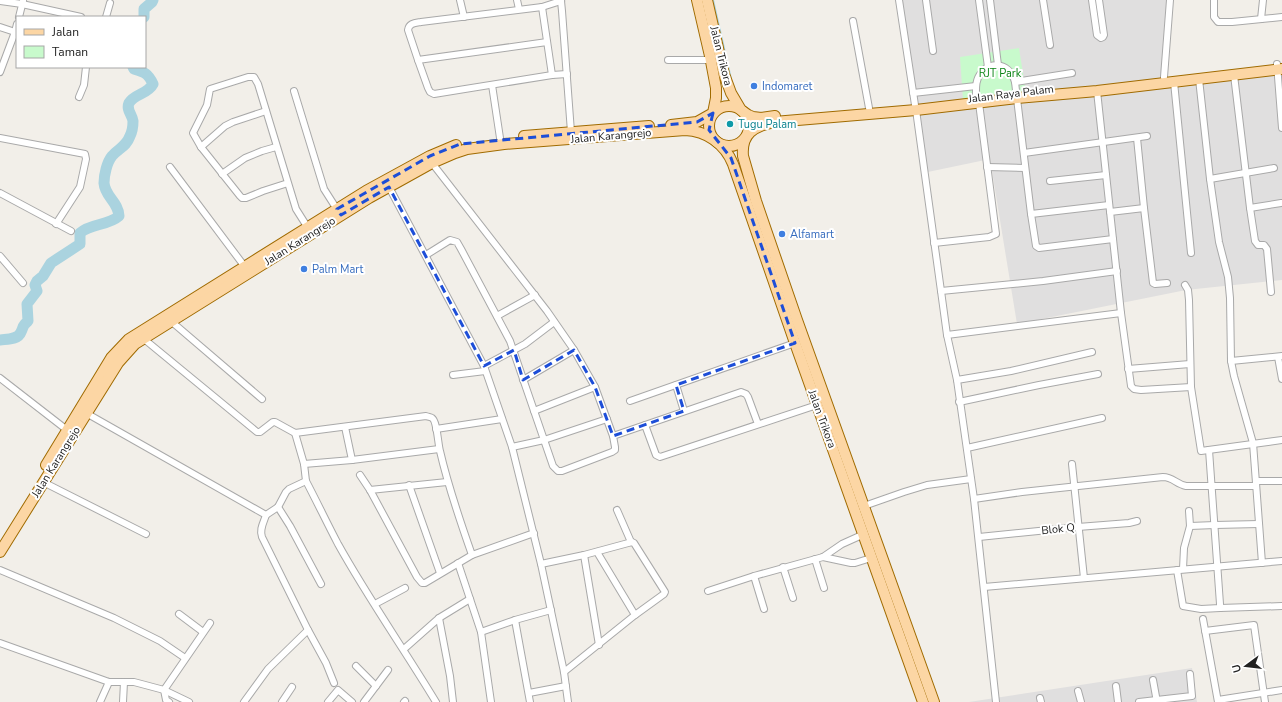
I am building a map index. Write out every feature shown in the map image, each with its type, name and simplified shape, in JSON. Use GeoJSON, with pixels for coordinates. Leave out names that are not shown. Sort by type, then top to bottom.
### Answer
{"type":"FeatureCollection","features":[{"type":"Feature","properties":{"kind":"main road","name":"Jalan Trikora"},"geometry":{"type":"LineString","coordinates":[[697,0],[716,88],[713,113]]}},
{"type":"Feature","properties":{"kind":"main road","name":"Jalan Trikora"},"geometry":{"type":"LineString","coordinates":[[707,0],[730,93],[741,110]]}},
{"type":"Feature","properties":{"kind":"main road","name":"Jalan Raya Palam"},"geometry":{"type":"LineString","coordinates":[[746,136],[756,127],[774,122],[978,101],[1164,77],[1280,66]]}},
{"type":"Feature","properties":{"kind":"main road","name":"Jalan Raya Palam"},"geometry":{"type":"LineString","coordinates":[[1017,95],[1097,91],[1234,75],[1280,66]]}},
{"type":"Feature","properties":{"kind":"main road"},"geometry":{"type":"LineString","coordinates":[[723,106],[735,107],[741,110],[748,119],[749,125],[746,136],[737,144],[731,146],[725,146],[714,140],[709,130],[710,118],[713,113],[723,106]]}},
{"type":"Feature","properties":{"kind":"main road","name":"Jalan Raya Palam"},"geometry":{"type":"LineString","coordinates":[[741,110],[753,117],[761,118],[868,108],[915,107]]}},
{"type":"Feature","properties":{"kind":"main road","name":"Jalan Karangrejo"},"geometry":{"type":"LineString","coordinates":[[0,552],[44,482],[67,430],[111,358],[129,339],[206,296],[339,212],[366,191],[430,156],[460,144],[500,138],[697,122],[713,113]]}},
{"type":"Feature","properties":{"kind":"main road","name":"Jalan Karangrejo"},"geometry":{"type":"LineString","coordinates":[[0,540],[118,363],[135,344],[172,322],[245,267],[308,228],[432,163],[467,149],[504,144],[685,130],[703,133],[714,140]]}},
{"type":"Feature","properties":{"kind":"main road","name":"Jalan Trikora"},"geometry":{"type":"LineString","coordinates":[[746,136],[742,149],[754,194],[797,320],[885,566],[888,590],[923,702]]}},
{"type":"Feature","properties":{"kind":"main road","name":"Jalan Trikora"},"geometry":{"type":"LineString","coordinates":[[714,140],[728,152],[733,164],[794,343],[842,473],[862,534],[876,571],[888,590],[934,702]]}},
{"type":"Feature","properties":{"kind":"main road"},"geometry":{"type":"LineString","coordinates":[[876,571],[881,570],[885,566]]}},
{"type":"Feature","properties":{"kind":"street"},"geometry":{"type":"LineString","coordinates":[[460,0],[464,17]]}},
{"type":"Feature","properties":{"kind":"street"},"geometry":{"type":"LineString","coordinates":[[517,0],[519,9]]}},
{"type":"Feature","properties":{"kind":"street"},"geometry":{"type":"LineString","coordinates":[[567,74],[552,75],[434,94],[430,92],[408,34],[409,25],[421,22],[542,7],[560,0],[562,11],[567,74],[571,132]]}},
{"type":"Feature","properties":{"kind":"street"},"geometry":{"type":"LineString","coordinates":[[899,0],[947,335],[957,380],[959,402],[967,448],[979,537],[996,702]]}},
{"type":"Feature","properties":{"kind":"street"},"geometry":{"type":"LineString","coordinates":[[926,0],[933,51]]}},
{"type":"Feature","properties":{"kind":"street"},"geometry":{"type":"LineString","coordinates":[[979,0],[988,67]]}},
{"type":"Feature","properties":{"kind":"street"},"geometry":{"type":"LineString","coordinates":[[990,0],[998,66]]}},
{"type":"Feature","properties":{"kind":"street"},"geometry":{"type":"LineString","coordinates":[[1043,0],[1050,45]]}},
{"type":"Feature","properties":{"kind":"street"},"geometry":{"type":"LineString","coordinates":[[1092,0],[1097,35],[1101,38],[1104,35],[1098,0]]}},
{"type":"Feature","properties":{"kind":"street"},"geometry":{"type":"LineString","coordinates":[[1164,77],[1170,0]]}},
{"type":"Feature","properties":{"kind":"street"},"geometry":{"type":"LineString","coordinates":[[1214,0],[1214,17],[1218,22],[1282,17]]}},
{"type":"Feature","properties":{"kind":"street"},"geometry":{"type":"LineString","coordinates":[[1261,19],[1264,0]]}},
{"type":"Feature","properties":{"kind":"street"},"geometry":{"type":"LineString","coordinates":[[0,1],[23,2],[77,16]]}},
{"type":"Feature","properties":{"kind":"street"},"geometry":{"type":"LineString","coordinates":[[19,16],[23,2]]}},
{"type":"Feature","properties":{"kind":"street"},"geometry":{"type":"LineString","coordinates":[[106,16],[110,3]]}},
{"type":"Feature","properties":{"kind":"street"},"geometry":{"type":"LineString","coordinates":[[542,7],[552,75]]}},
{"type":"Feature","properties":{"kind":"street"},"geometry":{"type":"LineString","coordinates":[[853,22],[868,108]]}},
{"type":"Feature","properties":{"kind":"street"},"geometry":{"type":"LineString","coordinates":[[0,27],[16,28],[0,72]]}},
{"type":"Feature","properties":{"kind":"street"},"geometry":{"type":"LineString","coordinates":[[418,60],[547,42]]}},
{"type":"Feature","properties":{"kind":"street"},"geometry":{"type":"LineString","coordinates":[[668,60],[711,60]]}},
{"type":"Feature","properties":{"kind":"street"},"geometry":{"type":"LineString","coordinates":[[934,243],[989,237],[996,234],[997,230],[976,86],[982,72],[988,67],[998,66],[1009,70],[1012,73],[1015,82],[1031,214],[1037,247],[1113,239]]}},
{"type":"Feature","properties":{"kind":"street"},"geometry":{"type":"LineString","coordinates":[[1280,66],[1282,128]]}},
{"type":"Feature","properties":{"kind":"street"},"geometry":{"type":"LineString","coordinates":[[79,97],[84,85],[86,68]]}},
{"type":"Feature","properties":{"kind":"street"},"geometry":{"type":"LineString","coordinates":[[1015,82],[1072,73]]}},
{"type":"Feature","properties":{"kind":"street"},"geometry":{"type":"LineString","coordinates":[[1234,75],[1250,208],[1256,242],[1258,245],[1266,248],[1271,292]]}},
{"type":"Feature","properties":{"kind":"street"},"geometry":{"type":"LineString","coordinates":[[288,183],[244,199],[222,174],[201,147],[195,138],[193,131],[207,105],[209,91],[212,88],[254,77],[258,84],[296,209],[308,228]]}},
{"type":"Feature","properties":{"kind":"street"},"geometry":{"type":"LineString","coordinates":[[1199,79],[1210,179],[1219,242],[1228,277],[1230,298],[1231,361],[1253,443],[1262,562]]}},
{"type":"Feature","properties":{"kind":"street"},"geometry":{"type":"LineString","coordinates":[[1174,82],[1191,253]]}},
{"type":"Feature","properties":{"kind":"street"},"geometry":{"type":"LineString","coordinates":[[492,85],[500,138]]}},
{"type":"Feature","properties":{"kind":"street"},"geometry":{"type":"LineString","coordinates":[[913,94],[976,86]]}},
{"type":"Feature","properties":{"kind":"street"},"geometry":{"type":"LineString","coordinates":[[294,91],[324,189],[339,212]]}},
{"type":"Feature","properties":{"kind":"street"},"geometry":{"type":"LineString","coordinates":[[1097,91],[1121,313],[1131,386],[1134,389],[1141,390],[1191,387]]}},
{"type":"Feature","properties":{"kind":"street"},"geometry":{"type":"LineString","coordinates":[[201,147],[225,126],[266,111]]}},
{"type":"Feature","properties":{"kind":"street"},"geometry":{"type":"LineString","coordinates":[[1024,152],[1146,136]]}},
{"type":"Feature","properties":{"kind":"street"},"geometry":{"type":"LineString","coordinates":[[0,138],[85,154],[86,159],[80,187],[56,224]]}},
{"type":"Feature","properties":{"kind":"street"},"geometry":{"type":"LineString","coordinates":[[1137,138],[1153,283],[1167,283]]}},
{"type":"Feature","properties":{"kind":"street"},"geometry":{"type":"LineString","coordinates":[[222,174],[245,158],[276,147]]}},
{"type":"Feature","properties":{"kind":"street"},"geometry":{"type":"LineString","coordinates":[[426,255],[450,240],[457,242],[514,350],[553,466],[558,471],[562,471],[615,450],[613,436],[595,387],[574,350],[535,295],[432,163]]}},
{"type":"Feature","properties":{"kind":"street"},"geometry":{"type":"LineString","coordinates":[[170,167],[245,267]]}},
{"type":"Feature","properties":{"kind":"street"},"geometry":{"type":"LineString","coordinates":[[987,167],[1025,168]]}},
{"type":"Feature","properties":{"kind":"street"},"geometry":{"type":"LineString","coordinates":[[1210,179],[1274,168]]}},
{"type":"Feature","properties":{"kind":"street"},"geometry":{"type":"LineString","coordinates":[[1050,181],[1106,175]]}},
{"type":"Feature","properties":{"kind":"street"},"geometry":{"type":"LineString","coordinates":[[389,186],[484,369],[512,447],[541,564],[564,672],[568,702]]}},
{"type":"Feature","properties":{"kind":"street"},"geometry":{"type":"LineString","coordinates":[[0,201],[2,194],[70,231]]}},
{"type":"Feature","properties":{"kind":"street"},"geometry":{"type":"LineString","coordinates":[[1250,208],[1281,203]]}},
{"type":"Feature","properties":{"kind":"street"},"geometry":{"type":"LineString","coordinates":[[1031,214],[1110,208],[1144,208]]}},
{"type":"Feature","properties":{"kind":"street"},"geometry":{"type":"LineString","coordinates":[[0,256],[23,283]]}},
{"type":"Feature","properties":{"kind":"street"},"geometry":{"type":"LineString","coordinates":[[941,291],[1043,281],[1117,271]]}},
{"type":"Feature","properties":{"kind":"street"},"geometry":{"type":"LineString","coordinates":[[1185,285],[1189,296],[1191,387],[1201,451],[1282,440]]}},
{"type":"Feature","properties":{"kind":"street"},"geometry":{"type":"LineString","coordinates":[[497,316],[535,295]]}},
{"type":"Feature","properties":{"kind":"street"},"geometry":{"type":"LineString","coordinates":[[947,335],[1121,313]]}},
{"type":"Feature","properties":{"kind":"street"},"geometry":{"type":"LineString","coordinates":[[172,322],[262,399]]}},
{"type":"Feature","properties":{"kind":"street"},"geometry":{"type":"LineString","coordinates":[[453,375],[484,369],[525,344],[554,322]]}},
{"type":"Feature","properties":{"kind":"street"},"geometry":{"type":"LineString","coordinates":[[144,339],[257,432],[260,432],[269,424],[275,422],[295,433],[426,416],[433,418],[447,482],[472,555]]}},
{"type":"Feature","properties":{"kind":"street"},"geometry":{"type":"LineString","coordinates":[[630,401],[794,343]]}},
{"type":"Feature","properties":{"kind":"street"},"geometry":{"type":"LineString","coordinates":[[523,380],[574,350]]}},
{"type":"Feature","properties":{"kind":"street"},"geometry":{"type":"LineString","coordinates":[[957,380],[1011,371],[1092,352]]}},
{"type":"Feature","properties":{"kind":"street"},"geometry":{"type":"LineString","coordinates":[[1231,361],[1280,356],[1282,379]]}},
{"type":"Feature","properties":{"kind":"street"},"geometry":{"type":"LineString","coordinates":[[1128,369],[1190,364]]}},
{"type":"Feature","properties":{"kind":"street"},"geometry":{"type":"LineString","coordinates":[[959,402],[1098,374]]}},
{"type":"Feature","properties":{"kind":"street"},"geometry":{"type":"LineString","coordinates":[[0,378],[67,430]]}},
{"type":"Feature","properties":{"kind":"street"},"geometry":{"type":"LineString","coordinates":[[676,385],[684,411]]}},
{"type":"Feature","properties":{"kind":"street"},"geometry":{"type":"LineString","coordinates":[[534,411],[595,387]]}},
{"type":"Feature","properties":{"kind":"street"},"geometry":{"type":"LineString","coordinates":[[613,436],[743,392],[748,397],[758,424]]}},
{"type":"Feature","properties":{"kind":"street"},"geometry":{"type":"LineString","coordinates":[[645,425],[656,455],[660,457],[817,405]]}},
{"type":"Feature","properties":{"kind":"street"},"geometry":{"type":"LineString","coordinates":[[86,413],[266,515]]}},
{"type":"Feature","properties":{"kind":"street"},"geometry":{"type":"LineString","coordinates":[[967,448],[1102,418]]}},
{"type":"Feature","properties":{"kind":"street"},"geometry":{"type":"LineString","coordinates":[[436,429],[502,419]]}},
{"type":"Feature","properties":{"kind":"street"},"geometry":{"type":"LineString","coordinates":[[512,447],[544,440],[606,419]]}},
{"type":"Feature","properties":{"kind":"street"},"geometry":{"type":"LineString","coordinates":[[345,427],[352,460]]}},
{"type":"Feature","properties":{"kind":"street"},"geometry":{"type":"LineString","coordinates":[[295,433],[304,464],[306,481],[338,543],[374,604],[404,649],[436,702]]}},
{"type":"Feature","properties":{"kind":"street"},"geometry":{"type":"LineString","coordinates":[[304,464],[352,460],[439,449]]}},
{"type":"Feature","properties":{"kind":"street"},"geometry":{"type":"LineString","coordinates":[[1209,450],[1220,608]]}},
{"type":"Feature","properties":{"kind":"street"},"geometry":{"type":"LineString","coordinates":[[1072,464],[1084,578]]}},
{"type":"Feature","properties":{"kind":"street"},"geometry":{"type":"LineString","coordinates":[[360,475],[370,490],[422,583],[425,583],[472,555],[534,533]]}},
{"type":"Feature","properties":{"kind":"street"},"geometry":{"type":"LineString","coordinates":[[974,499],[1074,485],[1166,477],[1173,479],[1180,485],[1186,486],[1212,486],[1282,481]]}},
{"type":"Feature","properties":{"kind":"street"},"geometry":{"type":"LineString","coordinates":[[864,506],[927,485],[971,479]]}},
{"type":"Feature","properties":{"kind":"street"},"geometry":{"type":"LineString","coordinates":[[306,481],[286,492],[278,507],[266,515],[260,533],[326,663],[334,683]]}},
{"type":"Feature","properties":{"kind":"street"},"geometry":{"type":"LineString","coordinates":[[44,482],[146,534]]}},
{"type":"Feature","properties":{"kind":"street"},"geometry":{"type":"LineString","coordinates":[[370,490],[447,482]]}},
{"type":"Feature","properties":{"kind":"street"},"geometry":{"type":"LineString","coordinates":[[409,485],[440,573]]}},
{"type":"Feature","properties":{"kind":"street"},"geometry":{"type":"LineString","coordinates":[[278,507],[290,526],[321,584]]}},
{"type":"Feature","properties":{"kind":"street"},"geometry":{"type":"LineString","coordinates":[[564,672],[665,592],[634,543],[631,542],[617,510]]}},
{"type":"Feature","properties":{"kind":"street"},"geometry":{"type":"LineString","coordinates":[[1189,512],[1190,526],[1180,570],[1183,606],[1201,609],[1282,606]]}},
{"type":"Feature","properties":{"kind":"street","name":"Blok Q"},"geometry":{"type":"LineString","coordinates":[[979,537],[1137,521]]}},
{"type":"Feature","properties":{"kind":"street"},"geometry":{"type":"LineString","coordinates":[[1190,526],[1259,524]]}},
{"type":"Feature","properties":{"kind":"street"},"geometry":{"type":"LineString","coordinates":[[708,590],[823,557],[842,544],[862,534]]}},
{"type":"Feature","properties":{"kind":"street"},"geometry":{"type":"LineString","coordinates":[[541,564],[597,552],[631,542]]}},
{"type":"Feature","properties":{"kind":"street"},"geometry":{"type":"LineString","coordinates":[[597,552],[635,615]]}},
{"type":"Feature","properties":{"kind":"street"},"geometry":{"type":"LineString","coordinates":[[584,555],[599,645]]}},
{"type":"Feature","properties":{"kind":"street"},"geometry":{"type":"LineString","coordinates":[[823,557],[851,564],[871,558]]}},
{"type":"Feature","properties":{"kind":"street"},"geometry":{"type":"LineString","coordinates":[[815,559],[824,588]]}},
{"type":"Feature","properties":{"kind":"street"},"geometry":{"type":"LineString","coordinates":[[984,586],[1282,561]]}},
{"type":"Feature","properties":{"kind":"street"},"geometry":{"type":"LineString","coordinates":[[458,563],[481,632],[491,702]]}},
{"type":"Feature","properties":{"kind":"street"},"geometry":{"type":"LineString","coordinates":[[784,567],[793,598]]}},
{"type":"Feature","properties":{"kind":"street"},"geometry":{"type":"LineString","coordinates":[[0,570],[138,630],[160,641],[185,658]]}},
{"type":"Feature","properties":{"kind":"street"},"geometry":{"type":"LineString","coordinates":[[754,576],[764,609]]}},
{"type":"Feature","properties":{"kind":"street"},"geometry":{"type":"LineString","coordinates":[[374,604],[405,588]]}},
{"type":"Feature","properties":{"kind":"street"},"geometry":{"type":"LineString","coordinates":[[404,649],[439,618],[470,599]]}},
{"type":"Feature","properties":{"kind":"street"},"geometry":{"type":"LineString","coordinates":[[481,632],[515,620],[551,610]]}},
{"type":"Feature","properties":{"kind":"street"},"geometry":{"type":"LineString","coordinates":[[179,614],[203,632]]}},
{"type":"Feature","properties":{"kind":"street"},"geometry":{"type":"LineString","coordinates":[[439,618],[450,676],[453,702]]}},
{"type":"Feature","properties":{"kind":"street"},"geometry":{"type":"LineString","coordinates":[[1203,619],[1218,701],[1282,690]]}},
{"type":"Feature","properties":{"kind":"street"},"geometry":{"type":"LineString","coordinates":[[515,620],[530,702]]}},
{"type":"Feature","properties":{"kind":"street"},"geometry":{"type":"LineString","coordinates":[[169,702],[166,700],[164,690],[210,623]]}},
{"type":"Feature","properties":{"kind":"street"},"geometry":{"type":"LineString","coordinates":[[1205,631],[1254,624],[1265,702]]}},
{"type":"Feature","properties":{"kind":"street"},"geometry":{"type":"LineString","coordinates":[[244,702],[268,669],[308,630]]}},
{"type":"Feature","properties":{"kind":"street"},"geometry":{"type":"LineString","coordinates":[[0,643],[109,682],[134,682],[164,690],[189,702]]}},
{"type":"Feature","properties":{"kind":"street"},"geometry":{"type":"LineString","coordinates":[[356,666],[376,686]]}},
{"type":"Feature","properties":{"kind":"street"},"geometry":{"type":"LineString","coordinates":[[364,702],[388,670]]}},
{"type":"Feature","properties":{"kind":"street"},"geometry":{"type":"LineString","coordinates":[[1139,702],[1193,699],[1190,674]]}},
{"type":"Feature","properties":{"kind":"street"},"geometry":{"type":"LineString","coordinates":[[1153,680],[1156,701]]}},
{"type":"Feature","properties":{"kind":"street"},"geometry":{"type":"LineString","coordinates":[[100,702],[109,682]]}},
{"type":"Feature","properties":{"kind":"street"},"geometry":{"type":"LineString","coordinates":[[123,702],[124,682]]}},
{"type":"Feature","properties":{"kind":"street"},"geometry":{"type":"LineString","coordinates":[[529,693],[566,686]]}},
{"type":"Feature","properties":{"kind":"street"},"geometry":{"type":"LineString","coordinates":[[1116,686],[1118,702]]}},
{"type":"Feature","properties":{"kind":"street"},"geometry":{"type":"LineString","coordinates":[[282,702],[292,687]]}},
{"type":"Feature","properties":{"kind":"street"},"geometry":{"type":"LineString","coordinates":[[328,702],[338,690],[352,702]]}},
{"type":"Feature","properties":{"kind":"street"},"geometry":{"type":"LineString","coordinates":[[1078,691],[1081,702]]}},
{"type":"Feature","properties":{"kind":"highlighted area"},"geometry":{"type":"Polygon","coordinates":[[[713,113],[709,130],[731,158],[795,343],[676,385],[684,411],[613,436],[595,387],[574,350],[523,380],[514,350],[484,366],[389,187],[341,215],[337,209],[430,156],[460,144],[697,122],[713,113]]]}},
{"type":"Feature","properties":{"kind":"shaded area"},"geometry":{"type":"Polygon","coordinates":[[[897,0],[1169,0],[1164,84],[1282,72],[1282,280],[1186,290],[1017,324],[990,159],[923,173],[897,0]]]}},
{"type":"Feature","properties":{"kind":"shaded area"},"geometry":{"type":"Polygon","coordinates":[[[1192,668],[1197,702],[969,702],[1192,668]]]}},
{"type":"Feature","properties":{"kind":"green space","name":"RJT Park"},"geometry":{"type":"Polygon","coordinates":[[[1019,48],[1026,93],[963,100],[960,57],[1019,48]]]}},
{"type":"Feature","properties":{"kind":"waterway"},"geometry":{"type":"LineString","coordinates":[[144,16],[144,9],[153,0]]}},
{"type":"Feature","properties":{"kind":"waterway"},"geometry":{"type":"LineString","coordinates":[[713,0],[731,79]]}},
{"type":"Feature","properties":{"kind":"waterway"},"geometry":{"type":"LineString","coordinates":[[0,340],[12,339],[20,335],[24,325],[28,321],[27,304],[37,291],[35,285],[51,263],[80,244],[80,233],[84,230],[110,221],[119,216],[116,206],[105,188],[104,180],[106,169],[112,156],[126,143],[131,134],[133,121],[129,110],[129,103],[131,100],[148,90],[153,84],[147,75],[134,68]]}},
{"type":"Feature","properties":{"kind":"place","name":"Indomaret"},"geometry":{"type":"Point","coordinates":[754,86]}},
{"type":"Feature","properties":{"kind":"place","name":"Tugu Palam"},"geometry":{"type":"Point","coordinates":[730,124]}},
{"type":"Feature","properties":{"kind":"place","name":"Alfamart"},"geometry":{"type":"Point","coordinates":[782,234]}},
{"type":"Feature","properties":{"kind":"place","name":"Palm Mart"},"geometry":{"type":"Point","coordinates":[304,269]}}]}
